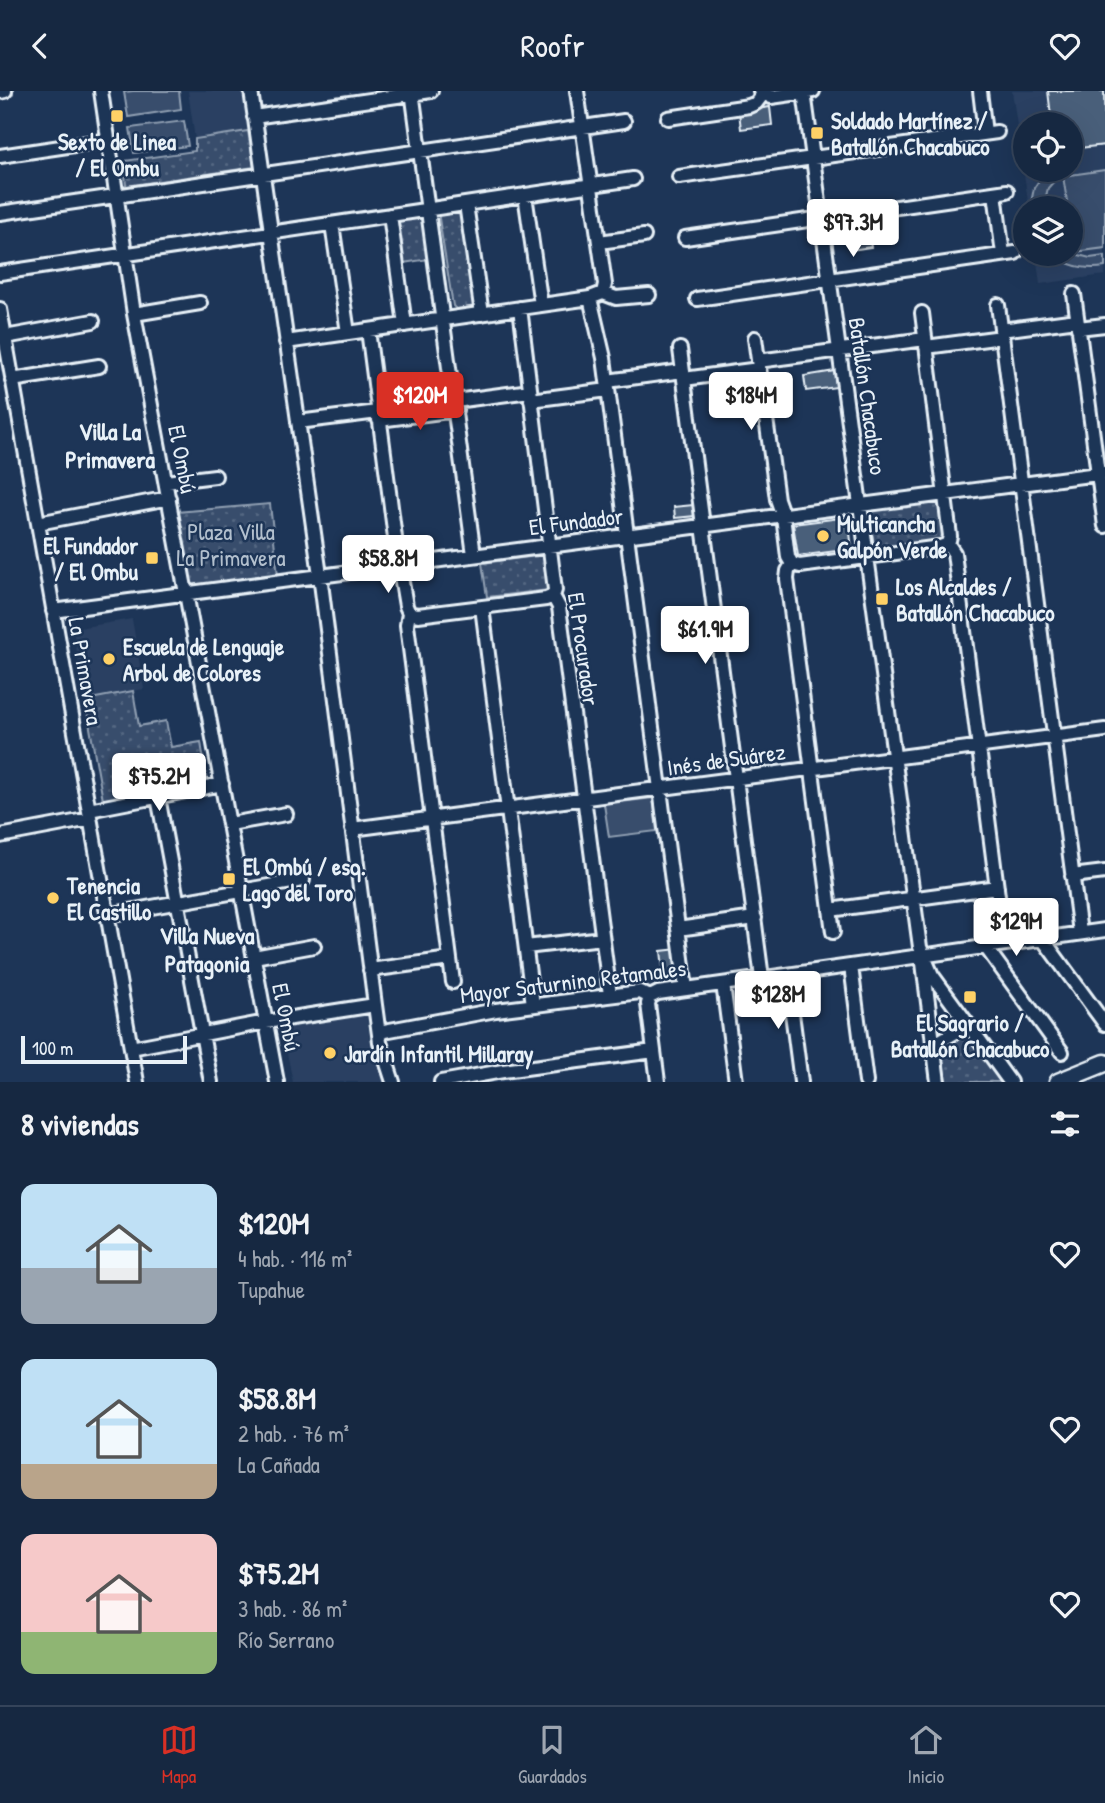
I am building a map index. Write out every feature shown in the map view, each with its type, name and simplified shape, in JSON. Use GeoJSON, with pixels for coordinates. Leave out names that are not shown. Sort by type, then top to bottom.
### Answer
{"type":"FeatureCollection","features":[{"type":"Feature","properties":{"kind":"main road"},"geometry":{"type":"LineString","coordinates":[[1058,1082],[1105,1063]]}},
{"type":"Feature","properties":{"kind":"street","name":"El Ombú"},"geometry":{"type":"LineString","coordinates":[[102,91],[134,314],[278,1082]]}},
{"type":"Feature","properties":{"kind":"street"},"geometry":{"type":"LineString","coordinates":[[251,91],[320,575],[374,1005],[393,1082]]}},
{"type":"Feature","properties":{"kind":"street"},"geometry":{"type":"LineString","coordinates":[[254,117],[431,91]]}},
{"type":"Feature","properties":{"kind":"street"},"geometry":{"type":"LineString","coordinates":[[577,91],[605,287],[603,293]]}},
{"type":"Feature","properties":{"kind":"street"},"geometry":{"type":"LineString","coordinates":[[679,177],[991,132],[980,91]]}},
{"type":"Feature","properties":{"kind":"street"},"geometry":{"type":"LineString","coordinates":[[412,92],[474,555]]}},
{"type":"Feature","properties":{"kind":"street","name":"Batallón Chacabuco"},"geometry":{"type":"LineString","coordinates":[[762,93],[771,97],[809,92],[813,158],[938,1082]]}},
{"type":"Feature","properties":{"kind":"street"},"geometry":{"type":"LineString","coordinates":[[668,118],[749,106],[756,103],[762,93]]}},
{"type":"Feature","properties":{"kind":"street"},"geometry":{"type":"LineString","coordinates":[[0,213],[624,121]]}},
{"type":"Feature","properties":{"kind":"street"},"geometry":{"type":"LineString","coordinates":[[0,156],[108,139]]}},
{"type":"Feature","properties":{"kind":"street"},"geometry":{"type":"LineString","coordinates":[[0,273],[633,179]]}},
{"type":"Feature","properties":{"kind":"street"},"geometry":{"type":"LineString","coordinates":[[685,238],[1001,192],[1009,254],[697,299]]}},
{"type":"Feature","properties":{"kind":"street"},"geometry":{"type":"LineString","coordinates":[[525,195],[541,305]]}},
{"type":"Feature","properties":{"kind":"street"},"geometry":{"type":"LineString","coordinates":[[466,204],[482,314]]}},
{"type":"Feature","properties":{"kind":"street"},"geometry":{"type":"LineString","coordinates":[[390,215],[405,325]]}},
{"type":"Feature","properties":{"kind":"street"},"geometry":{"type":"LineString","coordinates":[[332,224],[348,333]]}},
{"type":"Feature","properties":{"kind":"street"},"geometry":{"type":"LineString","coordinates":[[599,242],[644,236]]}},
{"type":"Feature","properties":{"kind":"street"},"geometry":{"type":"LineString","coordinates":[[286,342],[590,298],[603,293],[616,298],[649,295]]}},
{"type":"Feature","properties":{"kind":"street"},"geometry":{"type":"LineString","coordinates":[[1073,294],[1101,474],[1105,526]]}},
{"type":"Feature","properties":{"kind":"street"},"geometry":{"type":"LineString","coordinates":[[590,298],[603,345],[686,989]]}},
{"type":"Feature","properties":{"kind":"street"},"geometry":{"type":"LineString","coordinates":[[134,314],[200,303]]}},
{"type":"Feature","properties":{"kind":"street"},"geometry":{"type":"LineString","coordinates":[[998,305],[1080,933]]}},
{"type":"Feature","properties":{"kind":"street","name":"El Procurador"},"geometry":{"type":"LineString","coordinates":[[520,308],[549,533],[548,545],[555,590],[553,596],[559,607],[610,995]]}},
{"type":"Feature","properties":{"kind":"street","name":"La Primavera"},"geometry":{"type":"LineString","coordinates":[[0,309],[137,1082]]}},
{"type":"Feature","properties":{"kind":"street"},"geometry":{"type":"LineString","coordinates":[[755,338],[777,499],[783,516],[788,557],[792,564],[800,566],[943,547],[948,544],[950,536],[922,313]]}},
{"type":"Feature","properties":{"kind":"street"},"geometry":{"type":"LineString","coordinates":[[5,337],[93,321]]}},
{"type":"Feature","properties":{"kind":"street"},"geometry":{"type":"LineString","coordinates":[[298,422],[379,416],[531,396],[759,365],[840,350],[926,343],[1078,324],[1105,325]]}},
{"type":"Feature","properties":{"kind":"street"},"geometry":{"type":"LineString","coordinates":[[368,330],[397,553],[409,613],[407,625],[453,982]]}},
{"type":"Feature","properties":{"kind":"street"},"geometry":{"type":"LineString","coordinates":[[680,349],[762,978]]}},
{"type":"Feature","properties":{"kind":"street"},"geometry":{"type":"LineString","coordinates":[[12,380],[99,366]]}},
{"type":"Feature","properties":{"kind":"street","name":"El Fundador"},"geometry":{"type":"LineString","coordinates":[[54,611],[1101,474]]}},
{"type":"Feature","properties":{"kind":"street"},"geometry":{"type":"LineString","coordinates":[[166,482],[215,475]]}},
{"type":"Feature","properties":{"kind":"street"},"geometry":{"type":"LineString","coordinates":[[38,523],[169,498]]}},
{"type":"Feature","properties":{"kind":"street"},"geometry":{"type":"LineString","coordinates":[[948,544],[954,553],[1004,943]]}},
{"type":"Feature","properties":{"kind":"street"},"geometry":{"type":"LineString","coordinates":[[792,564],[787,579],[833,932]]}},
{"type":"Feature","properties":{"kind":"street"},"geometry":{"type":"LineString","coordinates":[[409,613],[418,615],[553,596]]}},
{"type":"Feature","properties":{"kind":"street"},"geometry":{"type":"LineString","coordinates":[[482,607],[533,1005]]}},
{"type":"Feature","properties":{"kind":"street","name":"Inés de Suárez"},"geometry":{"type":"LineString","coordinates":[[352,829],[1105,730]]}},
{"type":"Feature","properties":{"kind":"street"},"geometry":{"type":"LineString","coordinates":[[0,836],[222,784]]}},
{"type":"Feature","properties":{"kind":"street"},"geometry":{"type":"LineString","coordinates":[[158,797],[211,1082]]}},
{"type":"Feature","properties":{"kind":"street"},"geometry":{"type":"LineString","coordinates":[[230,824],[286,814]]}},
{"type":"Feature","properties":{"kind":"street"},"geometry":{"type":"LineString","coordinates":[[1072,876],[1105,872]]}},
{"type":"Feature","properties":{"kind":"street"},"geometry":{"type":"LineString","coordinates":[[107,915],[303,880]]}},
{"type":"Feature","properties":{"kind":"street"},"geometry":{"type":"LineString","coordinates":[[830,910],[997,887]]}},
{"type":"Feature","properties":{"kind":"street"},"geometry":{"type":"LineString","coordinates":[[678,929],[755,918]]}},
{"type":"Feature","properties":{"kind":"street","name":"Mayor Saturnino Retamales"},"geometry":{"type":"LineString","coordinates":[[379,1032],[458,1016],[533,1005],[640,992],[650,996],[655,993],[1004,943],[1080,933],[1103,933]]}},
{"type":"Feature","properties":{"kind":"street"},"geometry":{"type":"LineString","coordinates":[[526,947],[602,938]]}},
{"type":"Feature","properties":{"kind":"street"},"geometry":{"type":"LineString","coordinates":[[1042,938],[1105,1024]]}},
{"type":"Feature","properties":{"kind":"street"},"geometry":{"type":"LineString","coordinates":[[254,957],[314,946]]}},
{"type":"Feature","properties":{"kind":"street"},"geometry":{"type":"LineString","coordinates":[[985,946],[1062,1052]]}},
{"type":"Feature","properties":{"kind":"street","name":"Batallón Chacabuco"},"geometry":{"type":"LineString","coordinates":[[922,955],[929,969],[1010,1082]]}},
{"type":"Feature","properties":{"kind":"street"},"geometry":{"type":"LineString","coordinates":[[370,970],[450,959]]}},
{"type":"Feature","properties":{"kind":"street"},"geometry":{"type":"LineString","coordinates":[[852,966],[866,1082]]}},
{"type":"Feature","properties":{"kind":"street"},"geometry":{"type":"LineString","coordinates":[[787,975],[801,1082]]}},
{"type":"Feature","properties":{"kind":"street"},"geometry":{"type":"LineString","coordinates":[[723,984],[736,1082]]}},
{"type":"Feature","properties":{"kind":"street"},"geometry":{"type":"LineString","coordinates":[[650,996],[648,1004],[658,1082]]}},
{"type":"Feature","properties":{"kind":"street"},"geometry":{"type":"LineString","coordinates":[[131,1048],[374,1005]]}},
{"type":"Feature","properties":{"kind":"street"},"geometry":{"type":"LineString","coordinates":[[933,1045],[968,1025]]}},
{"type":"Feature","properties":{"kind":"street"},"geometry":{"type":"LineString","coordinates":[[441,1082],[654,1051]]}},
{"type":"Feature","properties":{"kind":"shaded area"},"geometry":{"type":"Polygon","coordinates":[[[188,91],[242,91],[248,131],[195,139],[188,91]]]}},
{"type":"Feature","properties":{"kind":"shaded area"},"geometry":{"type":"Polygon","coordinates":[[[1012,91],[1105,91],[1105,275],[1040,284],[1038,266],[1083,266],[1083,196],[1027,196],[1025,182],[1083,182],[1083,112],[1015,112],[1012,91]]]}},
{"type":"Feature","properties":{"kind":"shaded area","name":"Escuela de Lenguaje Arbol de Colores"},"geometry":{"type":"Polygon","coordinates":[[[132,619],[144,689],[85,700],[73,629],[132,619]]]}},
{"type":"Feature","properties":{"kind":"shaded area","name":"Jardín Infantil Millaray"},"geometry":{"type":"Polygon","coordinates":[[[366,1013],[371,1047],[384,1082],[293,1082],[282,1029],[366,1013]]]}},
{"type":"Feature","properties":{"kind":"green space"},"geometry":{"type":"Polygon","coordinates":[[[179,91],[181,109],[128,117],[124,92],[179,91]]]}},
{"type":"Feature","properties":{"kind":"green space"},"geometry":{"type":"Polygon","coordinates":[[[184,121],[188,146],[134,153],[130,128],[184,121]]]}},
{"type":"Feature","properties":{"kind":"green space"},"geometry":{"type":"Polygon","coordinates":[[[248,131],[254,167],[126,186],[124,161],[195,151],[195,139],[248,131]]]}},
{"type":"Feature","properties":{"kind":"green space"},"geometry":{"type":"Polygon","coordinates":[[[1105,170],[1105,248],[1083,251],[1083,196],[1066,196],[1064,182],[1083,182],[1083,173],[1105,170]]]}},
{"type":"Feature","properties":{"kind":"green space"},"geometry":{"type":"Polygon","coordinates":[[[1038,182],[1053,182],[1046,196],[1032,196],[1038,182]]]}},
{"type":"Feature","properties":{"kind":"green space"},"geometry":{"type":"Polygon","coordinates":[[[462,209],[476,306],[456,309],[453,306],[438,212],[462,209]]]}},
{"type":"Feature","properties":{"kind":"green space"},"geometry":{"type":"Polygon","coordinates":[[[418,216],[423,220],[429,259],[403,263],[396,219],[418,216]]]}},
{"type":"Feature","properties":{"kind":"green space"},"geometry":{"type":"Polygon","coordinates":[[[1083,256],[1105,256],[1105,267],[1076,266],[1083,266],[1083,256]]]}},
{"type":"Feature","properties":{"kind":"green space"},"geometry":{"type":"Polygon","coordinates":[[[939,501],[944,540],[874,549],[869,510],[939,501]]]}},
{"type":"Feature","properties":{"kind":"green space","name":"Plaza Villa La Primavera"},"geometry":{"type":"Polygon","coordinates":[[[270,504],[278,576],[190,587],[177,512],[270,504]]]}},
{"type":"Feature","properties":{"kind":"green space"},"geometry":{"type":"Polygon","coordinates":[[[545,555],[549,590],[487,597],[482,563],[545,555]]]}},
{"type":"Feature","properties":{"kind":"green space"},"geometry":{"type":"Polygon","coordinates":[[[133,691],[139,726],[166,721],[171,747],[201,742],[207,782],[103,800],[85,700],[133,691]]]}},
{"type":"Feature","properties":{"kind":"green space"},"geometry":{"type":"Polygon","coordinates":[[[653,798],[657,831],[609,837],[604,804],[653,798]]]}},
{"type":"Feature","properties":{"kind":"green space"},"geometry":{"type":"Polygon","coordinates":[[[966,1028],[1003,1082],[946,1082],[940,1045],[966,1028]]]}},
{"type":"Feature","properties":{"kind":"building"},"geometry":{"type":"Polygon","coordinates":[[[1048,91],[1104,91],[1105,145],[1083,148],[1083,112],[1051,112],[1048,91]]]}},
{"type":"Feature","properties":{"kind":"building"},"geometry":{"type":"Polygon","coordinates":[[[770,107],[772,125],[741,129],[739,112],[770,107]]]}},
{"type":"Feature","properties":{"kind":"building"},"geometry":{"type":"Polygon","coordinates":[[[869,237],[871,247],[850,250],[849,240],[869,237]]]}},
{"type":"Feature","properties":{"kind":"building"},"geometry":{"type":"Polygon","coordinates":[[[835,371],[837,387],[806,391],[804,376],[835,371]]]}},
{"type":"Feature","properties":{"kind":"building"},"geometry":{"type":"Polygon","coordinates":[[[693,505],[695,516],[675,518],[674,507],[693,505]]]}},
{"type":"Feature","properties":{"kind":"building","name":"Multicancha Galpón Verde"},"geometry":{"type":"Polygon","coordinates":[[[848,517],[852,549],[798,556],[793,524],[848,517]]]}},
{"type":"Feature","properties":{"kind":"building"},"geometry":{"type":"Polygon","coordinates":[[[678,949],[681,975],[664,977],[661,951],[678,949]]]}},
{"type":"Feature","properties":{"kind":"place","name":"Sexto de Linea / El Ombu"},"geometry":{"type":"Point","coordinates":[117,116]}},
{"type":"Feature","properties":{"kind":"place","name":"Soldado Martínez / Batallón Chacabuco"},"geometry":{"type":"Point","coordinates":[817,133]}},
{"type":"Feature","properties":{"kind":"place","name":"Multicancha Galpón Verde"},"geometry":{"type":"Point","coordinates":[823,536]}},
{"type":"Feature","properties":{"kind":"place","name":"El Fundador / El Ombu"},"geometry":{"type":"Point","coordinates":[152,558]}},
{"type":"Feature","properties":{"kind":"place","name":"Los Alcaldes / Batallón Chacabuco"},"geometry":{"type":"Point","coordinates":[882,599]}},
{"type":"Feature","properties":{"kind":"place","name":"Escuela de Lenguaje Arbol de Colores"},"geometry":{"type":"Point","coordinates":[109,659]}},
{"type":"Feature","properties":{"kind":"place","name":"El Ombú / esq. Lago del Toro"},"geometry":{"type":"Point","coordinates":[229,879]}},
{"type":"Feature","properties":{"kind":"place","name":"Tenencia El Castillo"},"geometry":{"type":"Point","coordinates":[53,898]}},
{"type":"Feature","properties":{"kind":"place","name":"El Sagrario / Batallón Chacabuco"},"geometry":{"type":"Point","coordinates":[970,997]}},
{"type":"Feature","properties":{"kind":"place","name":"Jardín Infantil Millaray"},"geometry":{"type":"Point","coordinates":[330,1053]}},
{"type":"Feature","properties":{"kind":"district","name":"Villa La Primavera"},"geometry":{"type":"Point","coordinates":[110,445]}},
{"type":"Feature","properties":{"kind":"district","name":"Villa Nueva Patagonia"},"geometry":{"type":"Point","coordinates":[207,949]}}]}
